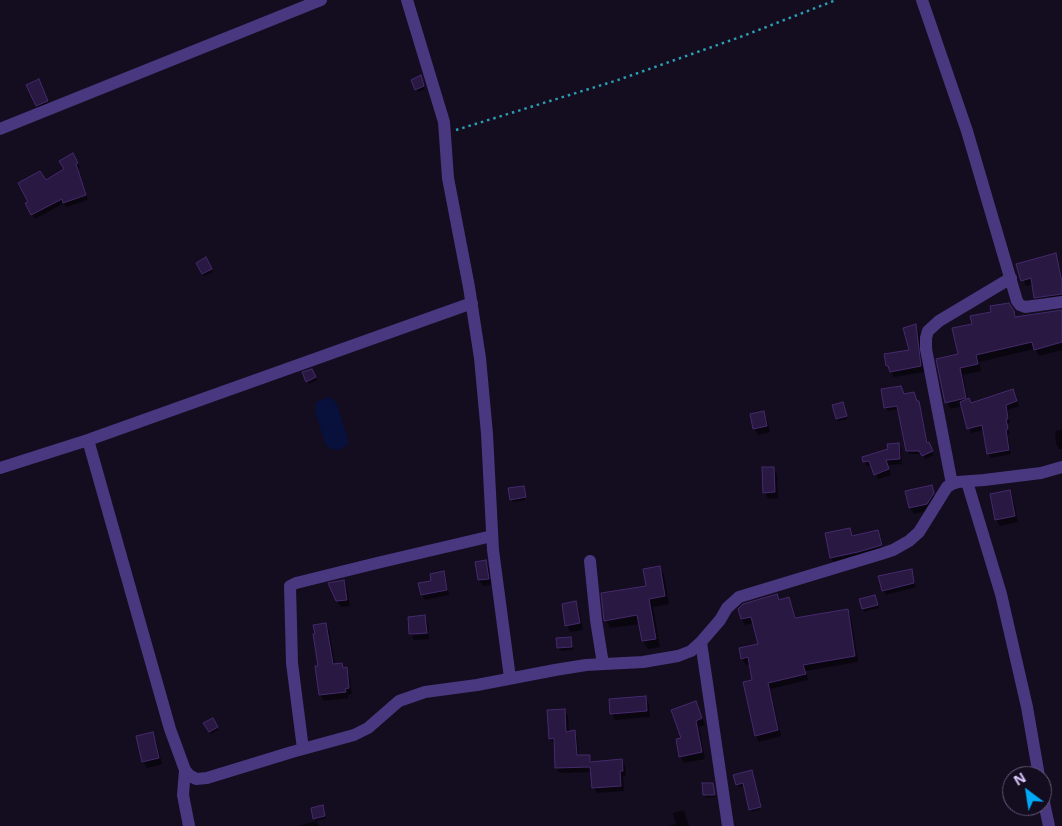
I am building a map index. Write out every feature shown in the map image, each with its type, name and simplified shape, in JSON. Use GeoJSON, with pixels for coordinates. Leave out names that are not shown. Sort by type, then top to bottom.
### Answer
{"type":"FeatureCollection","features":[{"type":"Feature","properties":{"kind":"street"},"geometry":{"type":"LineString","coordinates":[[0,129],[321,0]]}},
{"type":"Feature","properties":{"kind":"street"},"geometry":{"type":"LineString","coordinates":[[407,0],[444,122],[450,189],[472,303],[480,358],[487,434],[492,536],[510,678]]}},
{"type":"Feature","properties":{"kind":"street"},"geometry":{"type":"LineString","coordinates":[[922,0],[967,131],[1017,301],[1024,307],[1062,302]]}},
{"type":"Feature","properties":{"kind":"street"},"geometry":{"type":"LineString","coordinates":[[952,484],[926,348],[926,338],[928,331],[939,321],[1010,278]]}},
{"type":"Feature","properties":{"kind":"street"},"geometry":{"type":"LineString","coordinates":[[0,468],[88,440],[472,303]]}},
{"type":"Feature","properties":{"kind":"street"},"geometry":{"type":"LineString","coordinates":[[88,440],[170,730],[185,770],[191,778],[207,778],[303,748],[340,740],[368,728],[390,707],[402,699],[425,692],[555,670],[603,664],[643,662],[678,656],[691,651],[701,642],[720,620],[726,608],[739,597],[887,552],[909,541],[919,532],[947,487],[952,484],[1041,473],[1062,467]]}},
{"type":"Feature","properties":{"kind":"street"},"geometry":{"type":"LineString","coordinates":[[968,482],[1001,594],[1027,707],[1037,766]]}},
{"type":"Feature","properties":{"kind":"street"},"geometry":{"type":"LineString","coordinates":[[303,748],[292,662],[290,586],[377,562],[492,536]]}},
{"type":"Feature","properties":{"kind":"street"},"geometry":{"type":"LineString","coordinates":[[590,561],[603,664]]}},
{"type":"Feature","properties":{"kind":"street"},"geometry":{"type":"LineString","coordinates":[[701,642],[728,826]]}},
{"type":"Feature","properties":{"kind":"street"},"geometry":{"type":"LineString","coordinates":[[185,770],[183,795],[189,826]]}},
{"type":"Feature","properties":{"kind":"path"},"geometry":{"type":"LineString","coordinates":[[445,133],[618,80],[743,36],[836,0]]}},
{"type":"Feature","properties":{"kind":"shaded area"},"geometry":{"type":"Polygon","coordinates":[[[329,397],[334,400],[338,407],[347,436],[348,445],[339,450],[331,449],[325,444],[315,411],[316,402],[329,397]]]}},
{"type":"Feature","properties":{"kind":"building"},"geometry":{"type":"Polygon","coordinates":[[[421,75],[424,86],[415,90],[411,80],[421,75]]]}},
{"type":"Feature","properties":{"kind":"building"},"geometry":{"type":"Polygon","coordinates":[[[39,79],[48,101],[36,106],[26,85],[39,79]]]}},
{"type":"Feature","properties":{"kind":"building"},"geometry":{"type":"Polygon","coordinates":[[[73,153],[78,163],[76,164],[86,195],[63,203],[62,199],[31,215],[25,203],[28,202],[18,183],[40,171],[46,180],[64,169],[59,161],[73,153]]]}},
{"type":"Feature","properties":{"kind":"building"},"geometry":{"type":"Polygon","coordinates":[[[1056,253],[1062,282],[1062,294],[1034,298],[1031,278],[1021,281],[1016,264],[1056,253]]]}},
{"type":"Feature","properties":{"kind":"building"},"geometry":{"type":"Polygon","coordinates":[[[206,257],[212,269],[202,274],[196,263],[206,257]]]}},
{"type":"Feature","properties":{"kind":"building"},"geometry":{"type":"Polygon","coordinates":[[[1009,303],[1015,317],[1062,310],[1062,342],[1034,350],[1032,342],[976,355],[978,364],[960,368],[966,398],[945,403],[936,359],[958,354],[952,328],[972,324],[970,316],[991,312],[990,306],[1009,303]]]}},
{"type":"Feature","properties":{"kind":"building"},"geometry":{"type":"Polygon","coordinates":[[[916,324],[921,366],[890,372],[888,366],[886,366],[884,354],[909,350],[903,328],[916,324]]]}},
{"type":"Feature","properties":{"kind":"building"},"geometry":{"type":"Polygon","coordinates":[[[312,369],[316,377],[306,382],[302,372],[312,369]]]}},
{"type":"Feature","properties":{"kind":"building"},"geometry":{"type":"Polygon","coordinates":[[[901,386],[904,394],[914,392],[917,401],[919,401],[927,443],[929,442],[933,451],[922,456],[919,451],[906,451],[897,406],[884,408],[881,389],[901,386]]]}},
{"type":"Feature","properties":{"kind":"building"},"geometry":{"type":"Polygon","coordinates":[[[1013,389],[1017,401],[1006,405],[1008,429],[1006,430],[1009,450],[987,454],[982,425],[967,429],[960,402],[969,398],[971,403],[1013,389]]]}},
{"type":"Feature","properties":{"kind":"building"},"geometry":{"type":"Polygon","coordinates":[[[843,402],[847,416],[836,419],[832,405],[843,402]]]}},
{"type":"Feature","properties":{"kind":"building"},"geometry":{"type":"Polygon","coordinates":[[[764,411],[767,426],[753,429],[750,414],[764,411]]]}},
{"type":"Feature","properties":{"kind":"building"},"geometry":{"type":"Polygon","coordinates":[[[899,443],[900,459],[886,460],[889,469],[874,475],[869,461],[863,462],[862,457],[888,449],[887,444],[899,443]]]}},
{"type":"Feature","properties":{"kind":"building"},"geometry":{"type":"Polygon","coordinates":[[[762,467],[774,467],[775,492],[763,493],[762,467]]]}},
{"type":"Feature","properties":{"kind":"building"},"geometry":{"type":"Polygon","coordinates":[[[932,485],[934,493],[927,504],[909,508],[905,491],[932,485]]]}},
{"type":"Feature","properties":{"kind":"building"},"geometry":{"type":"Polygon","coordinates":[[[524,486],[526,497],[510,500],[508,488],[524,486]]]}},
{"type":"Feature","properties":{"kind":"building"},"geometry":{"type":"Polygon","coordinates":[[[1010,490],[1015,516],[995,520],[990,494],[1010,490]]]}},
{"type":"Feature","properties":{"kind":"building"},"geometry":{"type":"Polygon","coordinates":[[[850,528],[852,536],[878,530],[882,545],[830,558],[825,533],[850,528]]]}},
{"type":"Feature","properties":{"kind":"building"},"geometry":{"type":"Polygon","coordinates":[[[486,560],[489,579],[478,580],[475,562],[486,560]]]}},
{"type":"Feature","properties":{"kind":"building"},"geometry":{"type":"Polygon","coordinates":[[[660,566],[665,596],[649,599],[656,639],[642,641],[637,615],[604,621],[601,593],[646,586],[643,569],[660,566]]]}},
{"type":"Feature","properties":{"kind":"building"},"geometry":{"type":"Polygon","coordinates":[[[912,569],[914,583],[882,591],[878,576],[912,569]]]}},
{"type":"Feature","properties":{"kind":"building"},"geometry":{"type":"Polygon","coordinates":[[[444,571],[447,590],[421,595],[418,583],[431,581],[430,574],[444,571]]]}},
{"type":"Feature","properties":{"kind":"building"},"geometry":{"type":"Polygon","coordinates":[[[344,580],[347,600],[336,601],[328,583],[344,580]]]}},
{"type":"Feature","properties":{"kind":"building"},"geometry":{"type":"Polygon","coordinates":[[[777,594],[779,600],[789,597],[795,618],[848,609],[855,656],[803,665],[806,674],[768,683],[778,730],[755,736],[743,682],[752,680],[748,657],[741,659],[739,648],[758,644],[751,617],[741,619],[738,609],[743,604],[777,594]]]}},
{"type":"Feature","properties":{"kind":"building"},"geometry":{"type":"Polygon","coordinates":[[[875,595],[878,605],[862,609],[859,599],[875,595]]]}},
{"type":"Feature","properties":{"kind":"building"},"geometry":{"type":"Polygon","coordinates":[[[576,601],[580,623],[565,626],[562,604],[576,601]]]}},
{"type":"Feature","properties":{"kind":"building"},"geometry":{"type":"Polygon","coordinates":[[[425,615],[427,633],[409,634],[408,617],[425,615]]]}},
{"type":"Feature","properties":{"kind":"building"},"geometry":{"type":"Polygon","coordinates":[[[326,623],[333,664],[342,663],[343,668],[347,667],[349,688],[345,689],[346,692],[319,695],[315,666],[318,666],[313,625],[326,623]]]}},
{"type":"Feature","properties":{"kind":"building"},"geometry":{"type":"Polygon","coordinates":[[[571,637],[572,647],[557,648],[556,638],[571,637]]]}},
{"type":"Feature","properties":{"kind":"building"},"geometry":{"type":"Polygon","coordinates":[[[646,696],[647,711],[610,714],[609,699],[646,696]]]}},
{"type":"Feature","properties":{"kind":"building"},"geometry":{"type":"Polygon","coordinates":[[[696,701],[702,718],[696,721],[702,752],[679,757],[676,739],[681,738],[671,710],[696,701]]]}},
{"type":"Feature","properties":{"kind":"building"},"geometry":{"type":"Polygon","coordinates":[[[565,709],[566,732],[575,730],[577,755],[590,755],[590,762],[622,759],[623,771],[620,771],[621,786],[592,788],[590,767],[555,768],[554,738],[549,739],[547,710],[565,709]]]}},
{"type":"Feature","properties":{"kind":"building"},"geometry":{"type":"Polygon","coordinates":[[[213,718],[218,727],[209,732],[203,723],[213,718]]]}},
{"type":"Feature","properties":{"kind":"building"},"geometry":{"type":"Polygon","coordinates":[[[153,732],[159,758],[142,762],[136,736],[153,732]]]}},
{"type":"Feature","properties":{"kind":"building"},"geometry":{"type":"Polygon","coordinates":[[[752,770],[761,807],[749,810],[743,783],[736,785],[733,775],[752,770]]]}},
{"type":"Feature","properties":{"kind":"building"},"geometry":{"type":"Polygon","coordinates":[[[702,783],[713,783],[715,795],[703,795],[702,783]]]}},
{"type":"Feature","properties":{"kind":"building"},"geometry":{"type":"Polygon","coordinates":[[[323,805],[325,816],[313,819],[311,808],[323,805]]]}}]}
